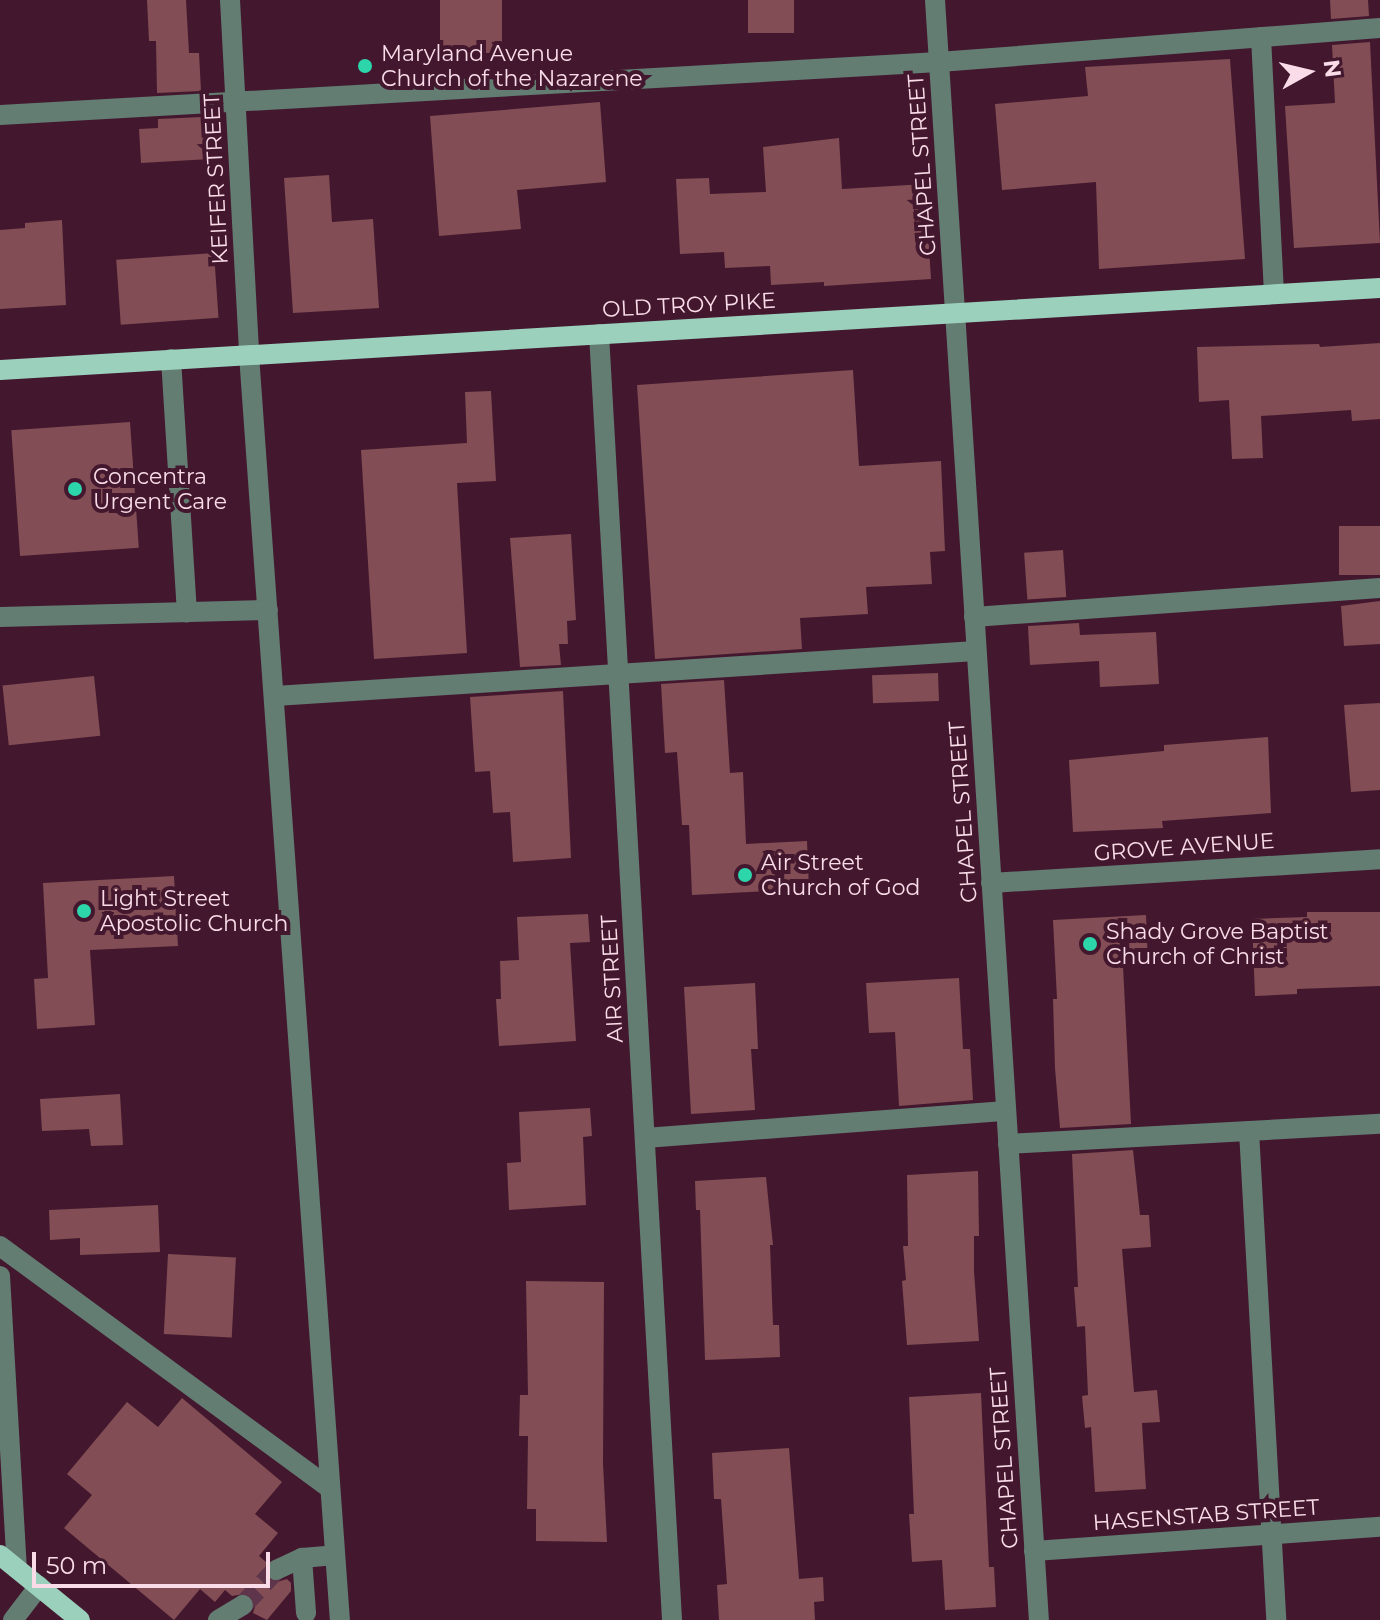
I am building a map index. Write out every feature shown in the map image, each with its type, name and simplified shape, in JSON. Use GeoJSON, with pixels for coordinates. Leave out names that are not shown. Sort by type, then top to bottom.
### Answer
{"type":"FeatureCollection","features":[{"type":"Feature","properties":{"kind":"main road","name":"OLD TROY PIKE"},"geometry":{"type":"LineString","coordinates":[[0,370],[1380,288]]}},
{"type":"Feature","properties":{"kind":"main road"},"geometry":{"type":"LineString","coordinates":[[0,1555],[80,1620]]}},
{"type":"Feature","properties":{"kind":"street","name":"KEIFER STREET"},"geometry":{"type":"LineString","coordinates":[[230,0],[249,355],[340,1616]]}},
{"type":"Feature","properties":{"kind":"street","name":"CHAPEL STREET"},"geometry":{"type":"LineString","coordinates":[[935,0],[1039,1620]]}},
{"type":"Feature","properties":{"kind":"street"},"geometry":{"type":"LineString","coordinates":[[0,115],[939,62],[1380,28]]}},
{"type":"Feature","properties":{"kind":"street"},"geometry":{"type":"LineString","coordinates":[[1261,37],[1274,294]]}},
{"type":"Feature","properties":{"kind":"street","name":"AIR STREET"},"geometry":{"type":"LineString","coordinates":[[599,334],[672,1620]]}},
{"type":"Feature","properties":{"kind":"street"},"geometry":{"type":"LineString","coordinates":[[171,359],[187,612]]}},
{"type":"Feature","properties":{"kind":"street"},"geometry":{"type":"LineString","coordinates":[[974,617],[1380,588]]}},
{"type":"Feature","properties":{"kind":"street"},"geometry":{"type":"LineString","coordinates":[[0,617],[268,610]]}},
{"type":"Feature","properties":{"kind":"street"},"geometry":{"type":"LineString","coordinates":[[275,696],[976,651]]}},
{"type":"Feature","properties":{"kind":"street","name":"GROVE AVENUE"},"geometry":{"type":"LineString","coordinates":[[991,883],[1380,859]]}},
{"type":"Feature","properties":{"kind":"street"},"geometry":{"type":"LineString","coordinates":[[645,1138],[1006,1111]]}},
{"type":"Feature","properties":{"kind":"street"},"geometry":{"type":"LineString","coordinates":[[1008,1144],[1380,1124]]}},
{"type":"Feature","properties":{"kind":"street"},"geometry":{"type":"LineString","coordinates":[[1249,1131],[1276,1620]]}},
{"type":"Feature","properties":{"kind":"street"},"geometry":{"type":"LineString","coordinates":[[0,1246],[330,1488]]}},
{"type":"Feature","properties":{"kind":"street"},"geometry":{"type":"LineString","coordinates":[[0,1276],[17,1569]]}},
{"type":"Feature","properties":{"kind":"street","name":"HASENSTAB STREET"},"geometry":{"type":"LineString","coordinates":[[1034,1551],[1380,1527]]}},
{"type":"Feature","properties":{"kind":"street"},"geometry":{"type":"LineString","coordinates":[[276,1570],[302,1558],[335,1555]]}},
{"type":"Feature","properties":{"kind":"street"},"geometry":{"type":"LineString","coordinates":[[302,1558],[302,1616],[340,1616]]}},
{"type":"Feature","properties":{"kind":"street"},"geometry":{"type":"LineString","coordinates":[[13,1620],[39,1586]]}},
{"type":"Feature","properties":{"kind":"street"},"geometry":{"type":"LineString","coordinates":[[218,1620],[243,1605]]}},
{"type":"Feature","properties":{"kind":"building"},"geometry":{"type":"Polygon","coordinates":[[[147,0],[186,0],[189,53],[199,53],[201,91],[157,93],[156,41],[149,41],[147,0]]]}},
{"type":"Feature","properties":{"kind":"building"},"geometry":{"type":"Polygon","coordinates":[[[440,0],[502,0],[502,53],[440,53],[440,0]]]}},
{"type":"Feature","properties":{"kind":"building"},"geometry":{"type":"Polygon","coordinates":[[[748,0],[794,0],[794,33],[748,33],[748,0]]]}},
{"type":"Feature","properties":{"kind":"building"},"geometry":{"type":"Polygon","coordinates":[[[1330,0],[1368,0],[1369,16],[1331,19],[1330,0]]]}},
{"type":"Feature","properties":{"kind":"building"},"geometry":{"type":"Polygon","coordinates":[[[1370,42],[1380,243],[1294,248],[1285,106],[1335,103],[1332,45],[1370,42]]]}},
{"type":"Feature","properties":{"kind":"building"},"geometry":{"type":"Polygon","coordinates":[[[1230,59],[1245,259],[1099,269],[1096,182],[1002,190],[995,104],[1088,96],[1085,67],[1230,59]]]}},
{"type":"Feature","properties":{"kind":"building"},"geometry":{"type":"Polygon","coordinates":[[[600,102],[606,182],[517,190],[521,229],[439,236],[430,116],[600,102]]]}},
{"type":"Feature","properties":{"kind":"building"},"geometry":{"type":"Polygon","coordinates":[[[202,117],[202,126],[208,126],[210,159],[141,163],[139,129],[158,128],[158,119],[202,117]]]}},
{"type":"Feature","properties":{"kind":"building"},"geometry":{"type":"Polygon","coordinates":[[[839,138],[842,189],[925,184],[931,279],[824,286],[824,282],[771,285],[770,266],[725,268],[724,252],[680,254],[676,179],[709,178],[710,194],[766,192],[763,147],[839,138]]]}},
{"type":"Feature","properties":{"kind":"building"},"geometry":{"type":"Polygon","coordinates":[[[329,175],[332,222],[373,219],[379,308],[293,313],[284,178],[329,175]]]}},
{"type":"Feature","properties":{"kind":"building"},"geometry":{"type":"Polygon","coordinates":[[[62,220],[66,305],[0,309],[0,230],[25,228],[25,223],[62,220]]]}},
{"type":"Feature","properties":{"kind":"building"},"geometry":{"type":"Polygon","coordinates":[[[214,253],[219,318],[121,325],[116,260],[214,253]]]}},
{"type":"Feature","properties":{"kind":"building"},"geometry":{"type":"Polygon","coordinates":[[[1380,343],[1380,419],[1352,421],[1351,410],[1261,416],[1263,458],[1232,459],[1229,400],[1199,402],[1197,347],[1319,344],[1320,347],[1380,343]]]}},
{"type":"Feature","properties":{"kind":"building"},"geometry":{"type":"Polygon","coordinates":[[[853,370],[859,466],[941,461],[945,551],[930,552],[932,584],[866,587],[868,614],[800,618],[802,649],[655,659],[637,385],[853,370]]]}},
{"type":"Feature","properties":{"kind":"building"},"geometry":{"type":"Polygon","coordinates":[[[491,391],[496,481],[457,483],[467,653],[374,659],[361,450],[467,443],[465,392],[491,391]]]}},
{"type":"Feature","properties":{"kind":"building","name":"Concentra Urgent Care"},"geometry":{"type":"Polygon","coordinates":[[[130,422],[139,548],[20,556],[11,430],[130,422]]]}},
{"type":"Feature","properties":{"kind":"building"},"geometry":{"type":"Polygon","coordinates":[[[1339,526],[1380,526],[1380,575],[1339,575],[1339,526]]]}},
{"type":"Feature","properties":{"kind":"building"},"geometry":{"type":"Polygon","coordinates":[[[571,534],[576,620],[567,621],[568,644],[559,644],[561,665],[520,667],[510,538],[571,534]]]}},
{"type":"Feature","properties":{"kind":"building"},"geometry":{"type":"Polygon","coordinates":[[[1063,550],[1066,597],[1027,600],[1024,553],[1063,550]]]}},
{"type":"Feature","properties":{"kind":"building"},"geometry":{"type":"Polygon","coordinates":[[[1380,601],[1380,644],[1344,646],[1341,606],[1380,601]]]}},
{"type":"Feature","properties":{"kind":"building"},"geometry":{"type":"Polygon","coordinates":[[[1079,623],[1080,635],[1156,632],[1159,684],[1100,687],[1099,661],[1030,665],[1028,626],[1079,623]]]}},
{"type":"Feature","properties":{"kind":"building"},"geometry":{"type":"Polygon","coordinates":[[[938,673],[939,701],[873,703],[872,675],[938,673]]]}},
{"type":"Feature","properties":{"kind":"building"},"geometry":{"type":"Polygon","coordinates":[[[94,676],[100,736],[9,745],[3,686],[94,676]]]}},
{"type":"Feature","properties":{"kind":"building"},"geometry":{"type":"Polygon","coordinates":[[[724,680],[730,773],[743,772],[746,844],[807,841],[809,889],[692,895],[689,825],[682,825],[677,752],[665,753],[661,684],[724,680]]]}},
{"type":"Feature","properties":{"kind":"building"},"geometry":{"type":"Polygon","coordinates":[[[563,691],[571,858],[513,862],[510,812],[493,813],[490,771],[475,772],[470,697],[563,691]]]}},
{"type":"Feature","properties":{"kind":"building"},"geometry":{"type":"Polygon","coordinates":[[[1380,703],[1380,790],[1351,792],[1344,705],[1380,703]]]}},
{"type":"Feature","properties":{"kind":"building"},"geometry":{"type":"Polygon","coordinates":[[[1268,737],[1271,813],[1162,821],[1163,828],[1073,832],[1069,760],[1164,751],[1164,745],[1268,737]]]}},
{"type":"Feature","properties":{"kind":"building"},"geometry":{"type":"Polygon","coordinates":[[[174,876],[178,946],[90,950],[95,1025],[37,1029],[34,979],[48,978],[43,883],[174,876]]]}},
{"type":"Feature","properties":{"kind":"building"},"geometry":{"type":"Polygon","coordinates":[[[1307,912],[1380,912],[1380,986],[1297,989],[1297,994],[1255,996],[1252,919],[1307,917],[1307,912]]]}},
{"type":"Feature","properties":{"kind":"building"},"geometry":{"type":"Polygon","coordinates":[[[588,914],[590,942],[570,943],[576,1041],[499,1046],[496,999],[501,999],[500,961],[519,960],[517,917],[588,914]]]}},
{"type":"Feature","properties":{"kind":"building"},"geometry":{"type":"Polygon","coordinates":[[[1146,915],[1148,965],[1123,966],[1131,1124],[1060,1128],[1055,1068],[1053,999],[1057,999],[1053,920],[1146,915]]]}},
{"type":"Feature","properties":{"kind":"building"},"geometry":{"type":"Polygon","coordinates":[[[959,978],[963,1049],[970,1049],[973,1100],[899,1106],[895,1032],[869,1033],[866,983],[959,978]]]}},
{"type":"Feature","properties":{"kind":"building"},"geometry":{"type":"Polygon","coordinates":[[[755,983],[758,1049],[751,1049],[755,1110],[691,1114],[684,987],[755,983]]]}},
{"type":"Feature","properties":{"kind":"building"},"geometry":{"type":"Polygon","coordinates":[[[120,1094],[123,1145],[91,1146],[89,1129],[42,1131],[40,1099],[120,1094]]]}},
{"type":"Feature","properties":{"kind":"building"},"geometry":{"type":"Polygon","coordinates":[[[590,1108],[592,1136],[583,1137],[586,1205],[509,1210],[507,1163],[521,1162],[519,1112],[590,1108]]]}},
{"type":"Feature","properties":{"kind":"building"},"geometry":{"type":"Polygon","coordinates":[[[1133,1150],[1140,1215],[1149,1215],[1151,1247],[1122,1249],[1134,1392],[1157,1390],[1160,1422],[1142,1423],[1146,1489],[1095,1492],[1091,1427],[1085,1428],[1082,1396],[1088,1395],[1085,1326],[1077,1327],[1074,1287],[1078,1287],[1072,1154],[1133,1150]]]}},
{"type":"Feature","properties":{"kind":"building"},"geometry":{"type":"Polygon","coordinates":[[[978,1171],[979,1236],[974,1236],[974,1271],[979,1341],[907,1345],[902,1281],[906,1280],[903,1246],[908,1246],[907,1175],[978,1171]]]}},
{"type":"Feature","properties":{"kind":"building"},"geometry":{"type":"Polygon","coordinates":[[[766,1177],[773,1245],[770,1245],[773,1325],[779,1325],[780,1357],[705,1360],[700,1210],[696,1210],[695,1181],[766,1177]]]}},
{"type":"Feature","properties":{"kind":"building"},"geometry":{"type":"Polygon","coordinates":[[[158,1205],[160,1252],[80,1255],[80,1238],[50,1240],[49,1210],[158,1205]]]}},
{"type":"Feature","properties":{"kind":"building"},"geometry":{"type":"Polygon","coordinates":[[[168,1254],[236,1258],[232,1337],[164,1334],[168,1254]]]}},
{"type":"Feature","properties":{"kind":"building"},"geometry":{"type":"Polygon","coordinates":[[[526,1281],[604,1282],[603,1463],[607,1542],[536,1541],[536,1509],[527,1509],[528,1436],[519,1436],[520,1395],[528,1395],[526,1281]]]}},
{"type":"Feature","properties":{"kind":"building"},"geometry":{"type":"Polygon","coordinates":[[[981,1393],[989,1567],[994,1567],[996,1607],[945,1610],[942,1560],[912,1562],[909,1514],[914,1514],[909,1397],[981,1393]]]}},
{"type":"Feature","properties":{"kind":"building"},"geometry":{"type":"Polygon","coordinates":[[[182,1398],[282,1482],[255,1514],[278,1533],[259,1556],[266,1562],[265,1576],[274,1583],[287,1579],[291,1583],[291,1591],[267,1620],[253,1613],[256,1604],[249,1593],[232,1596],[225,1590],[215,1602],[200,1589],[174,1620],[64,1528],[92,1495],[67,1474],[127,1402],[158,1427],[182,1398]]]}},
{"type":"Feature","properties":{"kind":"building"},"geometry":{"type":"Polygon","coordinates":[[[789,1448],[799,1579],[823,1577],[824,1601],[814,1602],[815,1620],[719,1620],[717,1585],[727,1584],[721,1499],[714,1499],[712,1453],[789,1448]]]}},
{"type":"Feature","properties":{"kind":"tunnel"},"geometry":{"type":"LineString","coordinates":[[243,1605],[276,1570]]}},
{"type":"Feature","properties":{"kind":"place","name":"Maryland Avenue Church of the Nazarene"},"geometry":{"type":"Point","coordinates":[365,66]}},
{"type":"Feature","properties":{"kind":"place","name":"Concentra Urgent Care"},"geometry":{"type":"Point","coordinates":[75,489]}},
{"type":"Feature","properties":{"kind":"place","name":"Air Street Church of God"},"geometry":{"type":"Point","coordinates":[745,875]}},
{"type":"Feature","properties":{"kind":"place","name":"Light Street Apostolic Church"},"geometry":{"type":"Point","coordinates":[84,911]}},
{"type":"Feature","properties":{"kind":"place","name":"Shady Grove Baptist Church of Christ"},"geometry":{"type":"Point","coordinates":[1090,944]}}]}
